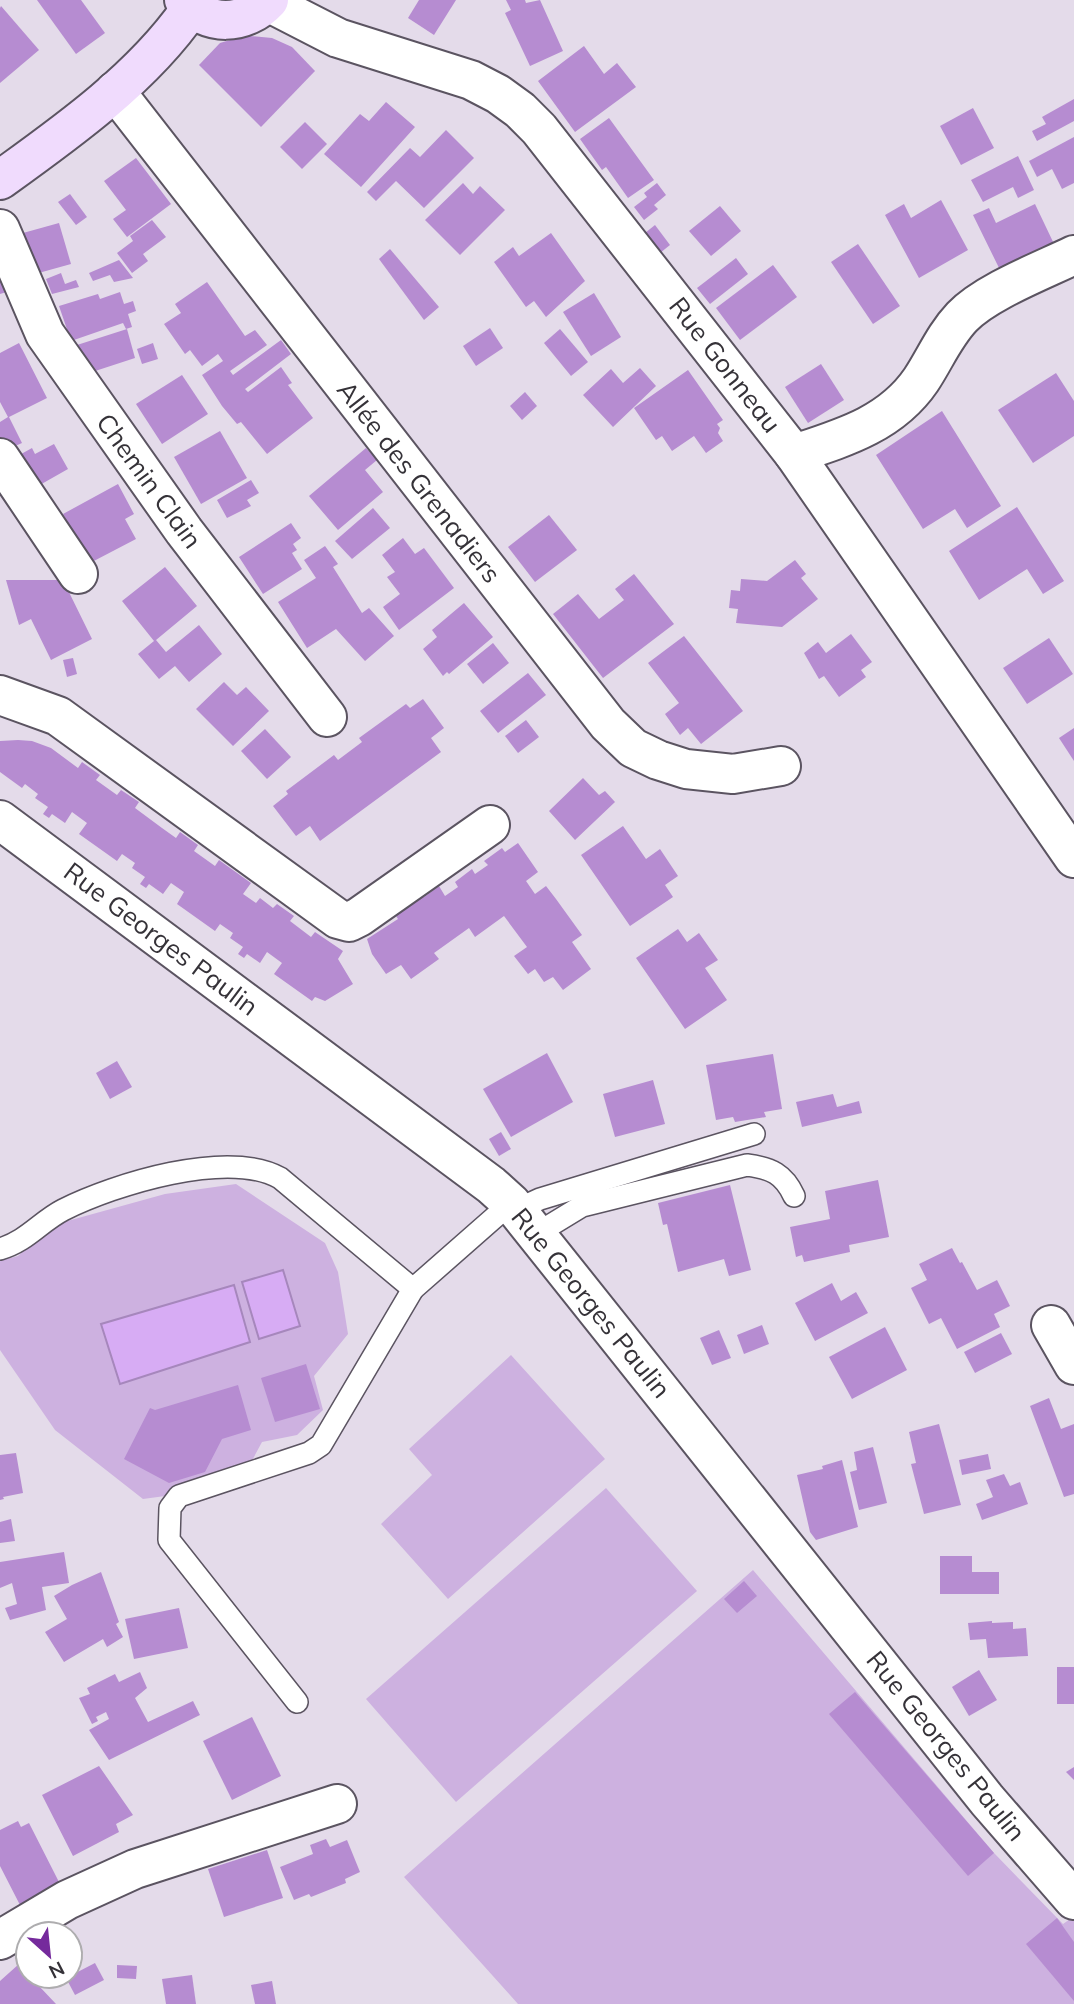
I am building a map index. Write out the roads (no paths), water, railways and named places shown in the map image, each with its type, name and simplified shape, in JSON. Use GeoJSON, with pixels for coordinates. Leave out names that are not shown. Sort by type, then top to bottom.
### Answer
{"type":"FeatureCollection","features":[{"type":"Feature","properties":{"kind":"main road"},"geometry":{"type":"LineString","coordinates":[[0,180],[114,91],[171,38],[187,4],[206,17],[222,21],[255,13],[268,1]]}},
{"type":"Feature","properties":{"kind":"street","name":"Rue Gonneau"},"geometry":{"type":"LineString","coordinates":[[268,1],[338,38],[471,80],[498,94],[520,110],[539,129],[794,454],[1074,858]]}},
{"type":"Feature","properties":{"kind":"street","name":"Allée des Grenadiers"},"geometry":{"type":"LineString","coordinates":[[114,91],[608,724],[633,748],[686,769],[733,774],[781,766]]}},
{"type":"Feature","properties":{"kind":"street","name":"Chemin Clain"},"geometry":{"type":"LineString","coordinates":[[0,229],[45,334],[184,531],[327,717]]}},
{"type":"Feature","properties":{"kind":"street"},"geometry":{"type":"LineString","coordinates":[[794,454],[864,429],[894,412],[909,396],[947,334],[963,315],[989,297],[1074,255]]}},
{"type":"Feature","properties":{"kind":"street"},"geometry":{"type":"LineString","coordinates":[[0,458],[78,574]]}},
{"type":"Feature","properties":{"kind":"street"},"geometry":{"type":"LineString","coordinates":[[0,695],[58,716],[338,919],[349,922],[490,825]]}},
{"type":"Feature","properties":{"kind":"street","name":"Rue Georges Paulin"},"geometry":{"type":"LineString","coordinates":[[0,820],[491,1185],[521,1216],[988,1800],[1074,1899]]}},
{"type":"Feature","properties":{"kind":"street"},"geometry":{"type":"LineString","coordinates":[[1051,1325],[1074,1364]]}},
{"type":"Feature","properties":{"kind":"street"},"geometry":{"type":"LineString","coordinates":[[0,1940],[66,1900],[135,1869],[337,1804]]}},
{"type":"Feature","properties":{"kind":"lane"},"geometry":{"type":"LineString","coordinates":[[297,1702],[169,1540],[170,1508],[179,1496],[309,1454],[321,1445],[413,1289],[521,1216],[540,1199],[754,1135]]}},
{"type":"Feature","properties":{"kind":"lane"},"geometry":{"type":"LineString","coordinates":[[521,1216],[582,1206],[747,1165],[764,1167],[778,1173],[788,1182],[794,1196]]}},
{"type":"Feature","properties":{"kind":"lane"},"geometry":{"type":"LineString","coordinates":[[0,1249],[13,1245],[61,1211],[114,1190],[202,1168],[249,1169],[266,1171],[280,1178],[413,1289]]}}]}
